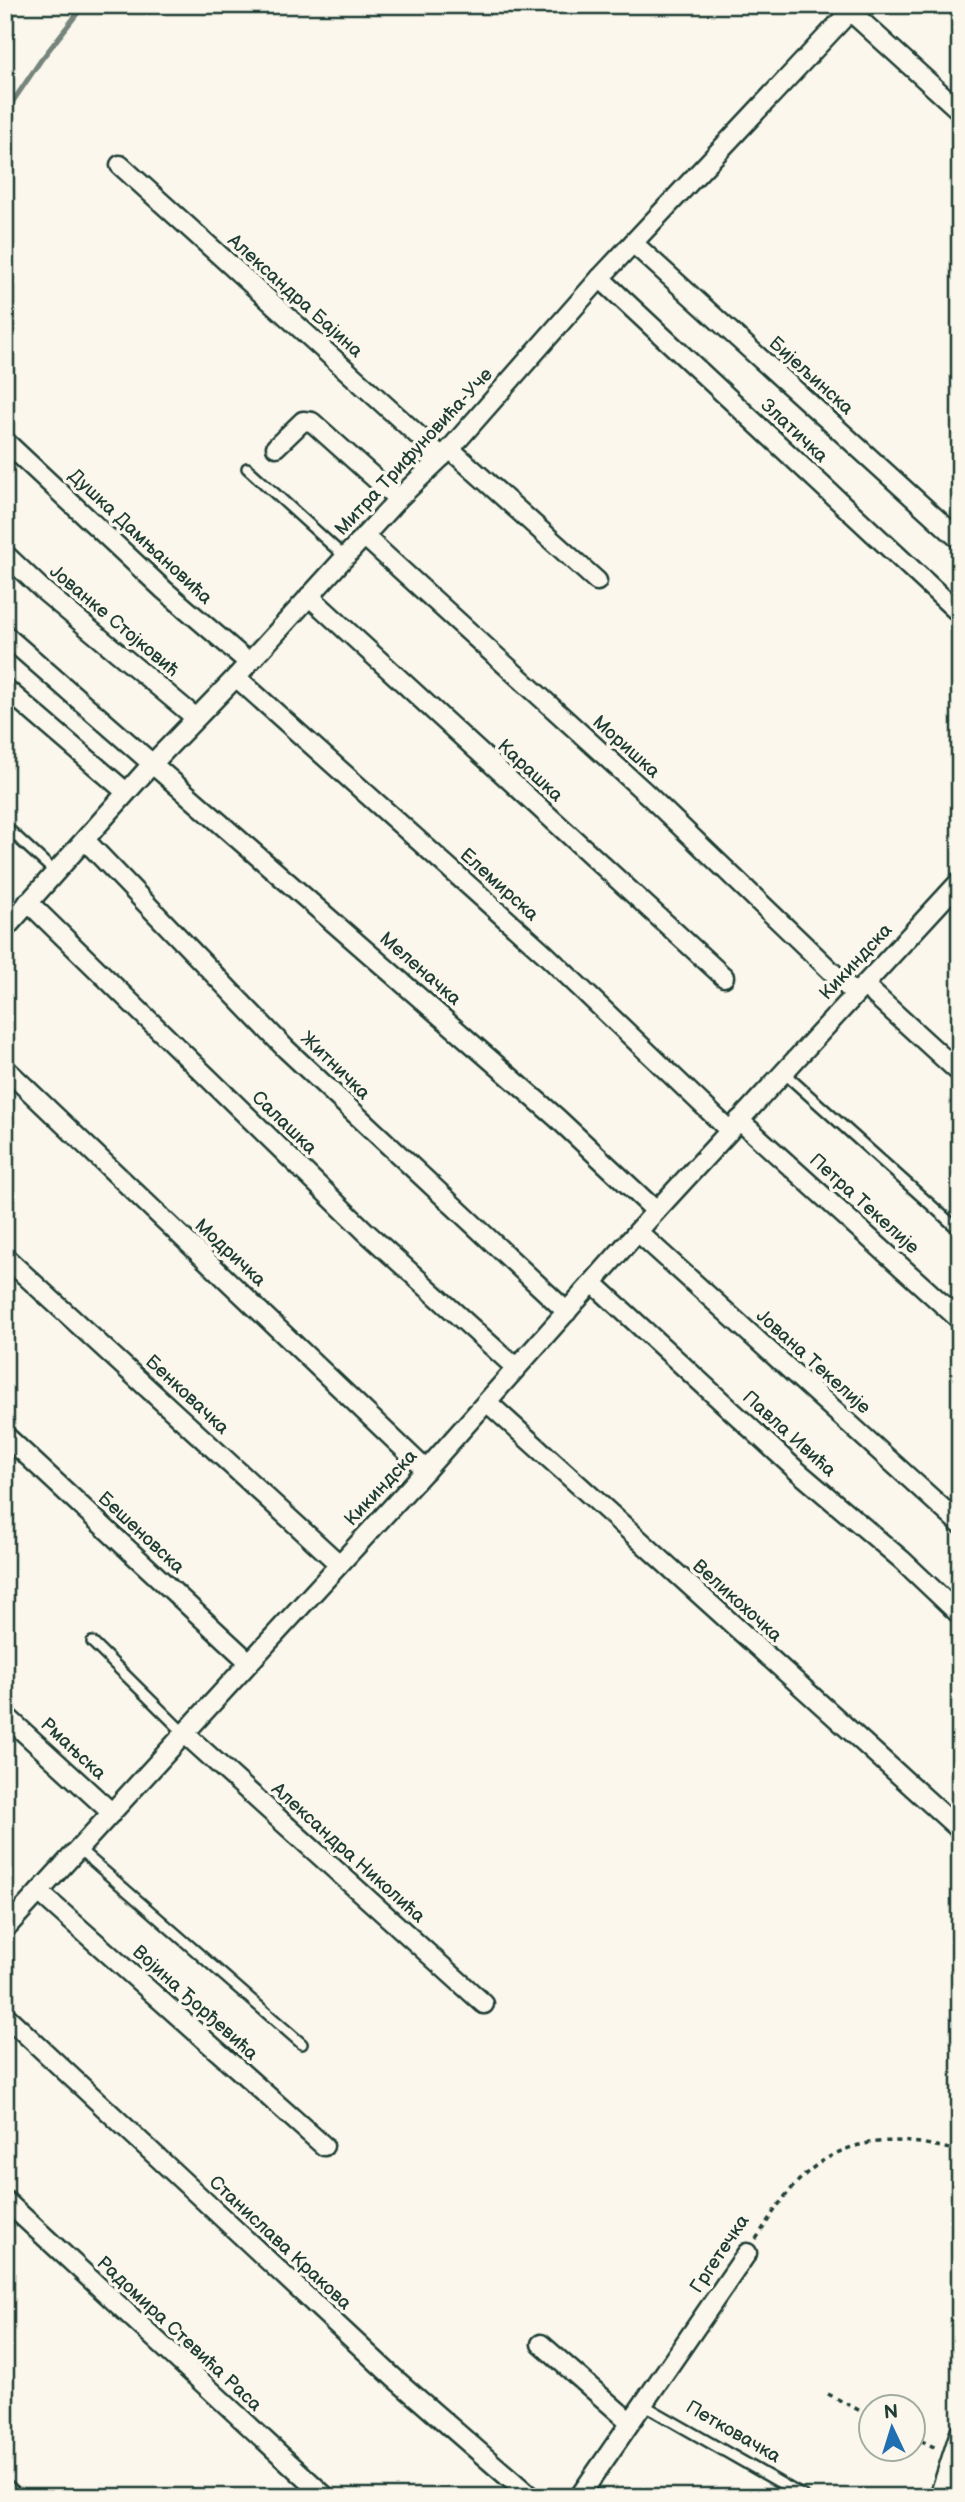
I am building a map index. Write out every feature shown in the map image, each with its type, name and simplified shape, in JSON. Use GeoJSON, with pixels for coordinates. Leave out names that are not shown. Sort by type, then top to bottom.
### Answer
{"type":"FeatureCollection","features":[{"type":"Feature","properties":{"kind":"street"},"geometry":{"type":"LineString","coordinates":[[853,8],[960,111]]}},
{"type":"Feature","properties":{"kind":"street","name":"Митра Трифуновића-Уче"},"geometry":{"type":"LineString","coordinates":[[5,929],[126,792],[236,677],[398,499],[446,453],[600,278],[853,8]]}},
{"type":"Feature","properties":{"kind":"street","name":"Александра Бајина"},"geometry":{"type":"LineString","coordinates":[[120,165],[446,453]]}},
{"type":"Feature","properties":{"kind":"street","name":"Бијељинска"},"geometry":{"type":"LineString","coordinates":[[634,243],[960,541]]}},
{"type":"Feature","properties":{"kind":"street","name":"Златичка"},"geometry":{"type":"LineString","coordinates":[[600,278],[960,614]]}},
{"type":"Feature","properties":{"kind":"street"},"geometry":{"type":"LineString","coordinates":[[276,447],[303,421],[312,422],[398,499]]}},
{"type":"Feature","properties":{"kind":"street","name":"Душка Дамњановића"},"geometry":{"type":"LineString","coordinates":[[5,441],[164,590],[248,662]]}},
{"type":"Feature","properties":{"kind":"street"},"geometry":{"type":"LineString","coordinates":[[446,453],[597,581]]}},
{"type":"Feature","properties":{"kind":"street","name":"Моришка"},"geometry":{"type":"LineString","coordinates":[[364,536],[859,990],[960,1073]]}},
{"type":"Feature","properties":{"kind":"street","name":"Јованке Стојковић"},"geometry":{"type":"LineString","coordinates":[[5,554],[46,592],[196,718]]}},
{"type":"Feature","properties":{"kind":"street","name":"Карашка"},"geometry":{"type":"LineString","coordinates":[[309,596],[724,977]]}},
{"type":"Feature","properties":{"kind":"street","name":"Меленачка"},"geometry":{"type":"LineString","coordinates":[[5,635],[557,1118],[656,1211]]}},
{"type":"Feature","properties":{"kind":"street","name":"Елемирска"},"geometry":{"type":"LineString","coordinates":[[236,677],[734,1125]]}},
{"type":"Feature","properties":{"kind":"street"},"geometry":{"type":"LineString","coordinates":[[5,688],[126,792]]}},
{"type":"Feature","properties":{"kind":"street","name":"Житничка"},"geometry":{"type":"LineString","coordinates":[[85,840],[286,1049],[566,1312]]}},
{"type":"Feature","properties":{"kind":"street","name":"Кикиндска"},"geometry":{"type":"LineString","coordinates":[[5,1929],[426,1470],[734,1125],[958,887]]}},
{"type":"Feature","properties":{"kind":"street","name":"Салашка"},"geometry":{"type":"LineString","coordinates":[[28,902],[367,1233],[516,1368]]}},
{"type":"Feature","properties":{"kind":"street","name":"Модричка"},"geometry":{"type":"LineString","coordinates":[[5,1068],[426,1470]]}},
{"type":"Feature","properties":{"kind":"street","name":"Петра Текелије"},"geometry":{"type":"LineString","coordinates":[[734,1125],[960,1320]]}},
{"type":"Feature","properties":{"kind":"street","name":"Јована Текелије"},"geometry":{"type":"LineString","coordinates":[[638,1232],[960,1524]]}},
{"type":"Feature","properties":{"kind":"street","name":"Бенковачка"},"geometry":{"type":"LineString","coordinates":[[5,1257],[339,1564]]}},
{"type":"Feature","properties":{"kind":"street","name":"Павла Ивића"},"geometry":{"type":"LineString","coordinates":[[593,1283],[795,1469],[902,1560],[960,1615]]}},
{"type":"Feature","properties":{"kind":"street","name":"Великохочка"},"geometry":{"type":"LineString","coordinates":[[487,1402],[960,1830]]}},
{"type":"Feature","properties":{"kind":"street","name":"Бешеновска"},"geometry":{"type":"LineString","coordinates":[[5,1435],[248,1661]]}},
{"type":"Feature","properties":{"kind":"street","name":"Рмањска"},"geometry":{"type":"LineString","coordinates":[[5,1714],[112,1813]]}},
{"type":"Feature","properties":{"kind":"street","name":"Александра Николића"},"geometry":{"type":"LineString","coordinates":[[184,1733],[484,2004]]}},
{"type":"Feature","properties":{"kind":"street","name":"Војина Ђорђевића"},"geometry":{"type":"LineString","coordinates":[[39,1892],[324,2146]]}},
{"type":"Feature","properties":{"kind":"street","name":"Станислава Кракова"},"geometry":{"type":"LineString","coordinates":[[5,2015],[393,2377],[531,2497]]}},
{"type":"Feature","properties":{"kind":"street","name":"Радомира Стевића Раса"},"geometry":{"type":"LineString","coordinates":[[5,2200],[326,2497]]}},
{"type":"Feature","properties":{"kind":"street","name":"Гргетечка"},"geometry":{"type":"LineString","coordinates":[[579,2497],[747,2253]]}},
{"type":"Feature","properties":{"kind":"street"},"geometry":{"type":"LineString","coordinates":[[541,2344],[629,2421]]}},
{"type":"Feature","properties":{"kind":"street"},"geometry":{"type":"LineString","coordinates":[[939,2497],[953,2480],[952,2456],[960,2432]]}},
{"type":"Feature","properties":{"kind":"street"},"geometry":{"type":"LineString","coordinates":[[5,2489],[14,2497]]}},
{"type":"Feature","properties":{"kind":"lane"},"geometry":{"type":"LineString","coordinates":[[247,468],[345,557]]}},
{"type":"Feature","properties":{"kind":"lane"},"geometry":{"type":"LineString","coordinates":[[5,826],[56,873]]}},
{"type":"Feature","properties":{"kind":"lane"},"geometry":{"type":"LineString","coordinates":[[784,1073],[960,1231]]}},
{"type":"Feature","properties":{"kind":"lane"},"geometry":{"type":"LineString","coordinates":[[92,1642],[184,1733]]}},
{"type":"Feature","properties":{"kind":"lane","name":"Војина Ђорђевића"},"geometry":{"type":"LineString","coordinates":[[79,1849],[302,2044]]}},
{"type":"Feature","properties":{"kind":"lane","name":"Петковачка"},"geometry":{"type":"LineString","coordinates":[[641,2404],[805,2497]]}},
{"type":"Feature","properties":{"kind":"path","name":"Гргетечка"},"geometry":{"type":"LineString","coordinates":[[747,2253],[786,2195],[803,2175],[842,2149],[877,2141],[900,2140],[960,2152]]}},
{"type":"Feature","properties":{"kind":"path"},"geometry":{"type":"LineString","coordinates":[[828,2394],[856,2409]]}},
{"type":"Feature","properties":{"kind":"path"},"geometry":{"type":"LineString","coordinates":[[926,2443],[952,2456]]}},
{"type":"Feature","properties":{"kind":"waterway"},"geometry":{"type":"LineString","coordinates":[[5,113],[41,60],[84,5]]}}]}
